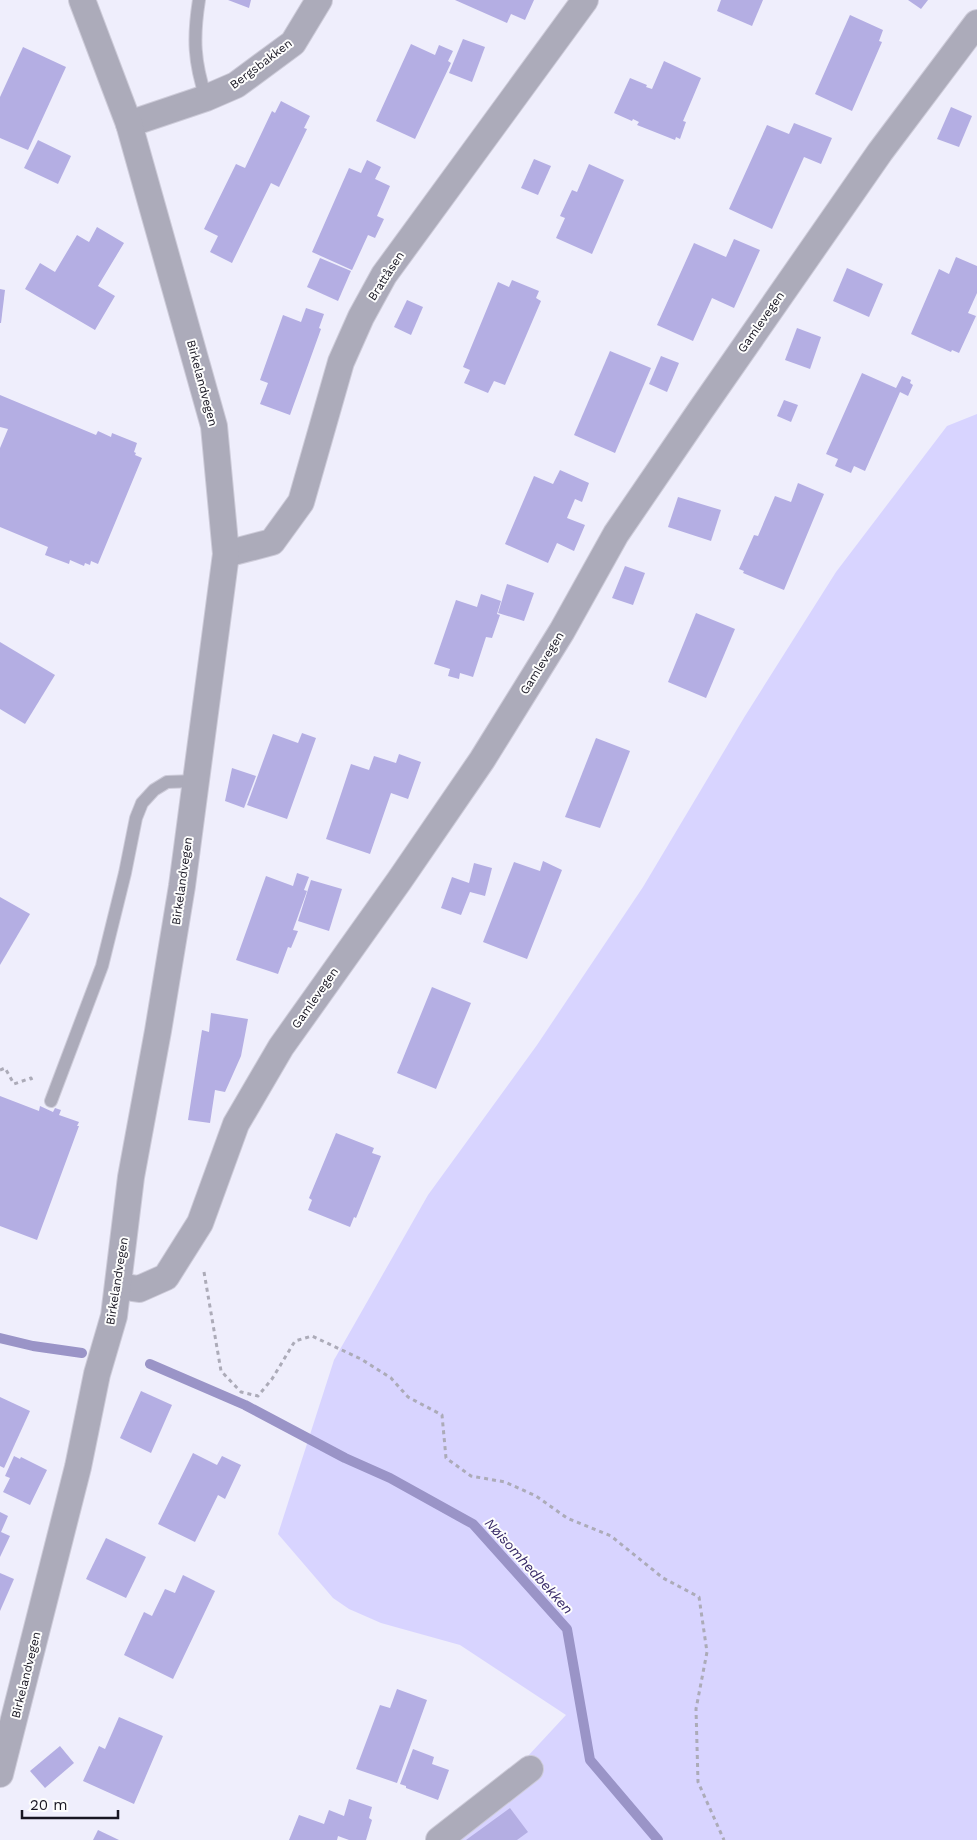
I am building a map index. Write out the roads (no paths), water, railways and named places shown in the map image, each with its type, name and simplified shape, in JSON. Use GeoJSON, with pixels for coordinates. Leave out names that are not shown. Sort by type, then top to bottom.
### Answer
{"type":"FeatureCollection","features":[{"type":"Feature","properties":{"kind":"street","name":"Birkelandvegen"},"geometry":{"type":"LineString","coordinates":[[0,1774],[78,1467],[97,1374],[114,1316],[131,1177],[182,886],[226,554],[214,426],[129,124],[82,0]]}},
{"type":"Feature","properties":{"kind":"street","name":"Bergsbakken"},"geometry":{"type":"LineString","coordinates":[[129,124],[206,98],[236,85],[292,43],[319,0]]}},
{"type":"Feature","properties":{"kind":"street","name":"Brattåsen"},"geometry":{"type":"LineString","coordinates":[[226,554],[272,542],[301,502],[342,362],[361,317],[384,275],[585,0]]}},
{"type":"Feature","properties":{"kind":"street","name":"Gamlevegen"},"geometry":{"type":"LineString","coordinates":[[118,1286],[139,1289],[166,1277],[200,1223],[236,1124],[281,1046],[399,881],[482,760],[562,631],[616,534],[694,419],[880,152],[977,23]]}},
{"type":"Feature","properties":{"kind":"street"},"geometry":{"type":"LineString","coordinates":[[439,1840],[530,1769]]}},
{"type":"Feature","properties":{"kind":"lane"},"geometry":{"type":"LineString","coordinates":[[199,0],[194,48],[199,78],[206,98]]}},
{"type":"Feature","properties":{"kind":"lane"},"geometry":{"type":"LineString","coordinates":[[51,1101],[102,966],[125,873],[136,818],[142,803],[154,790],[167,782],[195,781]]}},
{"type":"Feature","properties":{"kind":"waterway","name":"Nøisomhedbekken"},"geometry":{"type":"LineString","coordinates":[[0,1338],[33,1346],[82,1353]]}},
{"type":"Feature","properties":{"kind":"waterway","name":"Nøisomhedbekken"},"geometry":{"type":"LineString","coordinates":[[150,1364],[245,1405],[345,1458],[390,1478],[473,1524],[567,1629],[590,1760],[658,1840]]}}]}
